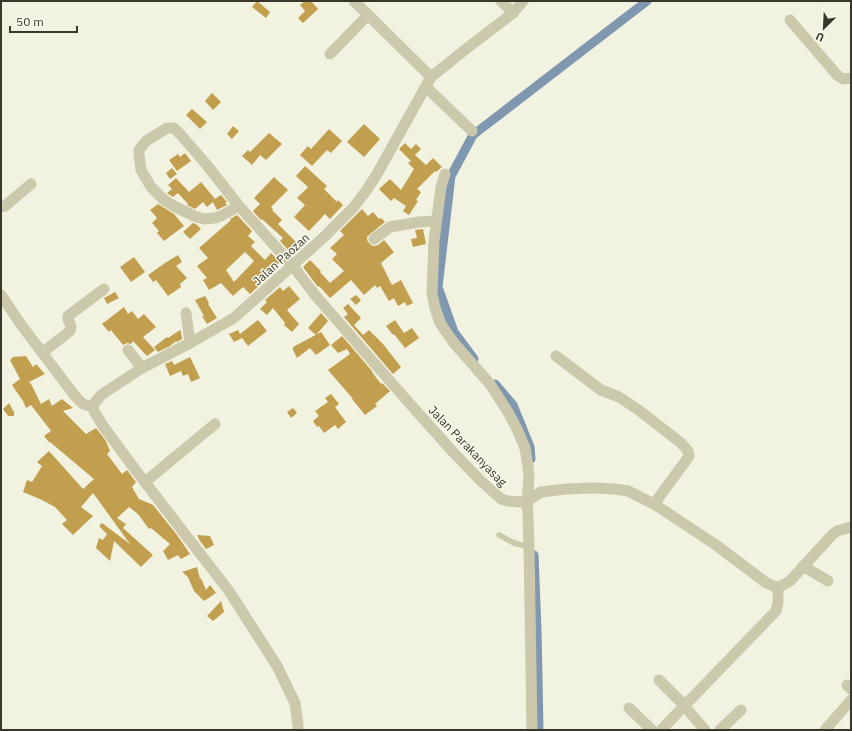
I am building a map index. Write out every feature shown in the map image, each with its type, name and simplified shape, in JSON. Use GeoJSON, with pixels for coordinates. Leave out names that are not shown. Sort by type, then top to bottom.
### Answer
{"type":"FeatureCollection","features":[{"type":"Feature","properties":{"kind":"street"},"geometry":{"type":"LineString","coordinates":[[354,1],[431,77],[466,48],[513,13],[523,1]]}},
{"type":"Feature","properties":{"kind":"street"},"geometry":{"type":"LineString","coordinates":[[501,1],[513,13]]}},
{"type":"Feature","properties":{"kind":"street"},"geometry":{"type":"LineString","coordinates":[[330,54],[368,15]]}},
{"type":"Feature","properties":{"kind":"street"},"geometry":{"type":"LineString","coordinates":[[790,20],[837,75],[843,79],[851,78]]}},
{"type":"Feature","properties":{"kind":"street","name":"Jalan Paozan"},"geometry":{"type":"LineString","coordinates":[[93,405],[101,394],[142,368],[234,318],[324,237],[353,208],[366,191],[431,77]]}},
{"type":"Feature","properties":{"kind":"street"},"geometry":{"type":"LineString","coordinates":[[426,87],[472,130]]}},
{"type":"Feature","properties":{"kind":"street","name":"Jalan Parakanyasag"},"geometry":{"type":"LineString","coordinates":[[239,206],[221,216],[204,219],[194,216],[172,205],[151,187],[141,170],[139,150],[146,141],[167,128],[174,128],[239,206],[293,266],[315,295],[403,396],[453,452],[501,499],[508,502],[520,502],[529,500],[541,492],[566,489],[594,488],[614,489],[628,492],[654,504],[716,545],[765,582],[778,587]]}},
{"type":"Feature","properties":{"kind":"street"},"geometry":{"type":"LineString","coordinates":[[445,174],[441,187],[434,241],[432,293],[435,308],[439,321],[444,329],[454,343],[490,384],[518,429],[525,448],[528,466],[532,730]]}},
{"type":"Feature","properties":{"kind":"street"},"geometry":{"type":"LineString","coordinates":[[1,207],[5,206],[31,184]]}},
{"type":"Feature","properties":{"kind":"street"},"geometry":{"type":"LineString","coordinates":[[374,239],[390,227],[419,222],[436,221]]}},
{"type":"Feature","properties":{"kind":"street"},"geometry":{"type":"LineString","coordinates":[[42,353],[70,331],[71,327],[68,316],[104,289]]}},
{"type":"Feature","properties":{"kind":"street"},"geometry":{"type":"LineString","coordinates":[[1,296],[80,402],[84,405],[93,405],[94,411],[103,426],[229,591],[278,666],[295,703],[298,716],[298,730]]}},
{"type":"Feature","properties":{"kind":"street"},"geometry":{"type":"LineString","coordinates":[[186,313],[190,343]]}},
{"type":"Feature","properties":{"kind":"street"},"geometry":{"type":"LineString","coordinates":[[128,350],[142,368]]}},
{"type":"Feature","properties":{"kind":"street"},"geometry":{"type":"LineString","coordinates":[[556,356],[601,390],[619,397],[640,411],[688,451],[689,456],[654,504]]}},
{"type":"Feature","properties":{"kind":"street"},"geometry":{"type":"LineString","coordinates":[[145,482],[215,424]]}},
{"type":"Feature","properties":{"kind":"street"},"geometry":{"type":"LineString","coordinates":[[661,730],[776,611],[778,602],[778,587],[790,581],[832,535],[838,531],[851,527]]}},
{"type":"Feature","properties":{"kind":"street"},"geometry":{"type":"LineString","coordinates":[[803,566],[828,581]]}},
{"type":"Feature","properties":{"kind":"street"},"geometry":{"type":"LineString","coordinates":[[660,680],[705,730]]}},
{"type":"Feature","properties":{"kind":"street"},"geometry":{"type":"LineString","coordinates":[[825,730],[851,700]]}},
{"type":"Feature","properties":{"kind":"street"},"geometry":{"type":"LineString","coordinates":[[629,708],[652,730]]}},
{"type":"Feature","properties":{"kind":"street"},"geometry":{"type":"LineString","coordinates":[[720,730],[741,710]]}},
{"type":"Feature","properties":{"kind":"lane"},"geometry":{"type":"LineString","coordinates":[[499,535],[514,543],[529,548]]}},
{"type":"Feature","properties":{"kind":"building"},"geometry":{"type":"Polygon","coordinates":[[[257,1],[270,12],[266,18],[252,7],[257,1]]]}},
{"type":"Feature","properties":{"kind":"building"},"geometry":{"type":"Polygon","coordinates":[[[305,1],[311,1],[318,9],[303,23],[298,18],[305,11],[300,5],[305,1]]]}},
{"type":"Feature","properties":{"kind":"building"},"geometry":{"type":"Polygon","coordinates":[[[212,93],[221,102],[213,110],[205,101],[212,93]]]}},
{"type":"Feature","properties":{"kind":"building"},"geometry":{"type":"Polygon","coordinates":[[[192,109],[207,122],[200,129],[186,115],[192,109]]]}},
{"type":"Feature","properties":{"kind":"building"},"geometry":{"type":"Polygon","coordinates":[[[364,124],[380,139],[364,157],[347,142],[364,124]]]}},
{"type":"Feature","properties":{"kind":"building"},"geometry":{"type":"Polygon","coordinates":[[[233,126],[239,131],[232,139],[227,134],[233,126]]]}},
{"type":"Feature","properties":{"kind":"building"},"geometry":{"type":"Polygon","coordinates":[[[329,129],[342,141],[331,153],[327,150],[312,166],[300,155],[308,146],[311,149],[329,129]]]}},
{"type":"Feature","properties":{"kind":"building"},"geometry":{"type":"Polygon","coordinates":[[[269,133],[282,144],[266,160],[260,155],[252,165],[242,156],[248,150],[250,152],[269,133]]]}},
{"type":"Feature","properties":{"kind":"building"},"geometry":{"type":"Polygon","coordinates":[[[405,143],[411,149],[416,144],[421,149],[415,155],[426,165],[433,158],[442,167],[436,172],[435,171],[417,189],[421,192],[416,200],[418,201],[409,215],[403,211],[406,206],[394,198],[391,201],[379,189],[390,179],[401,190],[414,169],[408,163],[411,161],[399,149],[405,143]]]}},
{"type":"Feature","properties":{"kind":"building"},"geometry":{"type":"Polygon","coordinates":[[[185,153],[191,161],[177,171],[169,160],[178,154],[180,157],[185,153]]]}},
{"type":"Feature","properties":{"kind":"building"},"geometry":{"type":"Polygon","coordinates":[[[305,166],[327,186],[324,189],[337,202],[338,200],[343,205],[330,219],[325,214],[309,231],[294,217],[305,205],[297,198],[308,187],[296,176],[305,166]]]}},
{"type":"Feature","properties":{"kind":"building"},"geometry":{"type":"Polygon","coordinates":[[[172,168],[177,174],[170,179],[166,173],[172,168]]]}},
{"type":"Feature","properties":{"kind":"building"},"geometry":{"type":"Polygon","coordinates":[[[274,177],[288,190],[271,207],[282,220],[278,224],[301,247],[293,255],[280,241],[283,238],[262,219],[261,220],[253,211],[260,204],[254,198],[274,177]]]}},
{"type":"Feature","properties":{"kind":"building"},"geometry":{"type":"Polygon","coordinates":[[[176,178],[189,192],[201,182],[215,199],[221,195],[227,202],[225,203],[227,205],[217,210],[213,202],[207,207],[203,202],[195,209],[187,205],[188,204],[178,193],[173,197],[167,193],[172,189],[168,185],[176,178]]]}},
{"type":"Feature","properties":{"kind":"building"},"geometry":{"type":"Polygon","coordinates":[[[158,204],[174,214],[184,226],[164,241],[157,233],[159,231],[152,223],[157,218],[150,210],[158,204]]]}},
{"type":"Feature","properties":{"kind":"building"},"geometry":{"type":"Polygon","coordinates":[[[362,209],[368,216],[373,212],[379,219],[381,218],[385,222],[367,237],[367,240],[374,246],[378,245],[384,240],[394,252],[381,263],[392,285],[401,280],[413,303],[407,306],[405,302],[398,306],[394,298],[389,301],[380,286],[377,288],[375,285],[364,295],[351,280],[330,298],[319,286],[318,287],[303,267],[310,260],[330,283],[344,271],[332,259],[337,254],[330,248],[344,235],[340,231],[362,209]]]}},
{"type":"Feature","properties":{"kind":"building"},"geometry":{"type":"Polygon","coordinates":[[[237,215],[252,231],[248,236],[255,242],[251,246],[265,260],[271,253],[280,262],[250,294],[243,287],[233,296],[221,283],[209,290],[203,280],[207,278],[197,266],[208,258],[199,248],[231,220],[230,219],[237,215]],[[245,252],[226,270],[234,282],[254,261],[245,252]]]}},
{"type":"Feature","properties":{"kind":"building"},"geometry":{"type":"Polygon","coordinates":[[[193,223],[201,229],[190,239],[183,232],[193,223]]]}},
{"type":"Feature","properties":{"kind":"building"},"geometry":{"type":"Polygon","coordinates":[[[423,229],[426,244],[413,247],[411,239],[417,238],[415,230],[423,229]]]}},
{"type":"Feature","properties":{"kind":"building"},"geometry":{"type":"Polygon","coordinates":[[[178,255],[182,262],[176,266],[187,278],[180,284],[181,287],[168,296],[156,280],[153,282],[148,275],[178,255]]]}},
{"type":"Feature","properties":{"kind":"building"},"geometry":{"type":"Polygon","coordinates":[[[134,257],[145,272],[131,282],[120,267],[134,257]]]}},
{"type":"Feature","properties":{"kind":"building"},"geometry":{"type":"Polygon","coordinates":[[[289,286],[300,299],[287,310],[299,324],[292,332],[284,325],[285,323],[273,308],[267,315],[260,309],[267,302],[265,300],[280,287],[283,291],[289,286]]]}},
{"type":"Feature","properties":{"kind":"building"},"geometry":{"type":"Polygon","coordinates":[[[115,292],[119,298],[107,304],[104,298],[115,292]]]}},
{"type":"Feature","properties":{"kind":"building"},"geometry":{"type":"Polygon","coordinates":[[[356,295],[361,300],[356,305],[350,299],[356,295]]]}},
{"type":"Feature","properties":{"kind":"building"},"geometry":{"type":"Polygon","coordinates":[[[205,296],[217,318],[207,324],[195,300],[205,296]]]}},
{"type":"Feature","properties":{"kind":"building"},"geometry":{"type":"Polygon","coordinates":[[[348,304],[361,318],[354,325],[363,335],[369,330],[383,344],[401,367],[393,374],[344,317],[348,314],[343,308],[348,304]]]}},
{"type":"Feature","properties":{"kind":"building"},"geometry":{"type":"Polygon","coordinates":[[[124,307],[128,314],[132,311],[138,319],[144,314],[156,327],[143,337],[155,350],[147,356],[133,341],[131,344],[127,343],[123,345],[111,330],[109,332],[102,324],[124,307]]]}},
{"type":"Feature","properties":{"kind":"building"},"geometry":{"type":"Polygon","coordinates":[[[321,313],[328,321],[316,335],[308,328],[321,313]]]}},
{"type":"Feature","properties":{"kind":"building"},"geometry":{"type":"Polygon","coordinates":[[[258,320],[267,331],[248,346],[240,335],[242,338],[234,342],[229,334],[238,330],[240,334],[258,320]]]}},
{"type":"Feature","properties":{"kind":"building"},"geometry":{"type":"Polygon","coordinates":[[[395,320],[404,333],[412,328],[419,338],[405,348],[386,326],[395,320]]]}},
{"type":"Feature","properties":{"kind":"building"},"geometry":{"type":"Polygon","coordinates":[[[180,330],[182,339],[158,352],[154,347],[167,337],[168,338],[180,330]]]}},
{"type":"Feature","properties":{"kind":"building"},"geometry":{"type":"Polygon","coordinates":[[[321,332],[330,345],[316,355],[310,348],[297,358],[293,347],[321,332]]]}},
{"type":"Feature","properties":{"kind":"building"},"geometry":{"type":"Polygon","coordinates":[[[342,336],[372,371],[381,384],[382,383],[390,391],[375,404],[377,406],[365,415],[328,370],[350,354],[347,349],[338,353],[331,345],[342,336]]]}},
{"type":"Feature","properties":{"kind":"building"},"geometry":{"type":"Polygon","coordinates":[[[26,356],[33,367],[36,364],[45,374],[29,382],[41,404],[49,399],[52,406],[62,399],[73,408],[63,411],[86,434],[96,428],[106,441],[110,451],[107,454],[122,474],[127,470],[136,482],[132,487],[139,499],[153,505],[190,554],[181,559],[178,555],[168,560],[163,551],[170,544],[151,528],[149,529],[138,514],[129,507],[117,518],[126,524],[123,528],[153,555],[141,567],[114,541],[110,561],[96,548],[99,538],[103,540],[107,534],[99,526],[102,523],[130,544],[93,493],[81,507],[93,516],[73,535],[62,524],[67,520],[55,507],[23,492],[27,480],[32,482],[42,466],[37,462],[49,451],[83,489],[94,479],[49,442],[44,436],[51,431],[31,405],[26,408],[12,385],[20,379],[10,360],[13,357],[26,356]]]}},
{"type":"Feature","properties":{"kind":"building"},"geometry":{"type":"Polygon","coordinates":[[[190,357],[200,378],[191,382],[188,374],[183,376],[181,371],[170,376],[165,364],[172,361],[174,365],[190,357]]]}},
{"type":"Feature","properties":{"kind":"building"},"geometry":{"type":"Polygon","coordinates":[[[331,394],[339,404],[335,407],[346,422],[338,429],[335,425],[324,433],[313,421],[319,416],[315,411],[328,402],[325,398],[331,394]]]}},
{"type":"Feature","properties":{"kind":"building"},"geometry":{"type":"Polygon","coordinates":[[[9,403],[14,412],[14,416],[8,416],[3,409],[9,403]]]}},
{"type":"Feature","properties":{"kind":"building"},"geometry":{"type":"Polygon","coordinates":[[[293,408],[297,413],[291,418],[287,412],[293,408]]]}},
{"type":"Feature","properties":{"kind":"building"},"geometry":{"type":"Polygon","coordinates":[[[197,535],[210,536],[214,545],[206,549],[197,535]]]}},
{"type":"Feature","properties":{"kind":"building"},"geometry":{"type":"Polygon","coordinates":[[[197,567],[200,579],[201,578],[206,590],[210,585],[216,593],[204,601],[194,591],[188,577],[182,572],[197,567]]]}},
{"type":"Feature","properties":{"kind":"building"},"geometry":{"type":"Polygon","coordinates":[[[221,601],[224,612],[213,621],[207,616],[221,601]]]}},
{"type":"Feature","properties":{"kind":"waterway"},"geometry":{"type":"LineString","coordinates":[[474,359],[454,332],[438,287],[451,176],[473,135],[647,1]]}},
{"type":"Feature","properties":{"kind":"waterway"},"geometry":{"type":"LineString","coordinates":[[495,384],[513,405],[530,447],[531,459]]}},
{"type":"Feature","properties":{"kind":"waterway"},"geometry":{"type":"LineString","coordinates":[[534,555],[539,730]]}}]}
